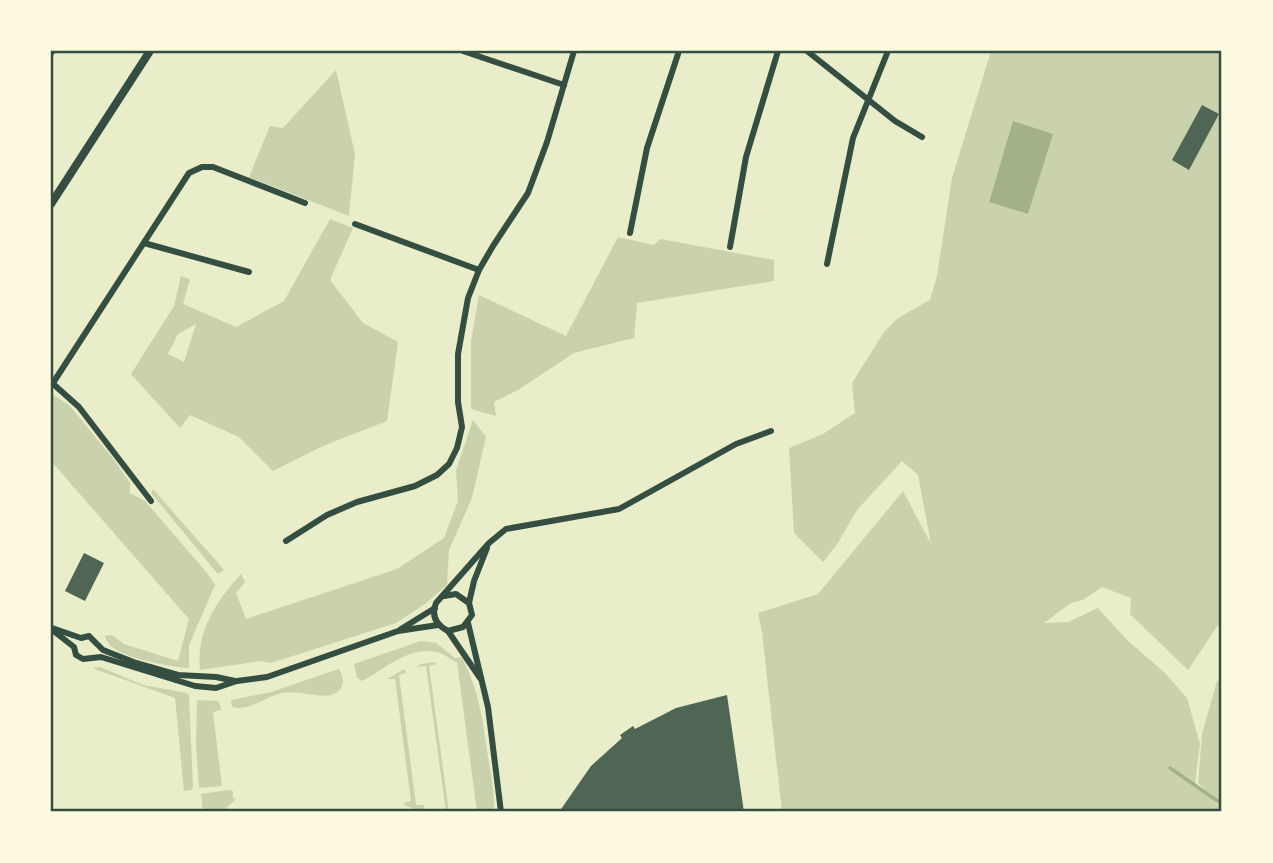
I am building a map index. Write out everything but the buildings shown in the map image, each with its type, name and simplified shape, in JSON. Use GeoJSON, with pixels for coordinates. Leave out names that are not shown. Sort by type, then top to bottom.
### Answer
{"type":"FeatureCollection","features":[{"type":"Feature","properties":{"kind":"street"},"geometry":{"type":"LineString","coordinates":[[51,204],[150,51]]}},
{"type":"Feature","properties":{"kind":"street"},"geometry":{"type":"LineString","coordinates":[[463,51],[564,85]]}},
{"type":"Feature","properties":{"kind":"street"},"geometry":{"type":"LineString","coordinates":[[286,541],[327,515],[357,502],[415,486],[438,475],[449,464],[457,448],[462,427],[458,402],[458,354],[468,298],[479,270],[528,193],[547,142],[573,51]]}},
{"type":"Feature","properties":{"kind":"street"},"geometry":{"type":"LineString","coordinates":[[629,233],[647,148],[679,51]]}},
{"type":"Feature","properties":{"kind":"street"},"geometry":{"type":"LineString","coordinates":[[730,247],[746,157],[778,51]]}},
{"type":"Feature","properties":{"kind":"street"},"geometry":{"type":"LineString","coordinates":[[807,51],[895,121],[922,137]]}},
{"type":"Feature","properties":{"kind":"street"},"geometry":{"type":"LineString","coordinates":[[827,264],[853,138],[888,51]]}},
{"type":"Feature","properties":{"kind":"street"},"geometry":{"type":"LineString","coordinates":[[151,501],[79,407],[52,382],[189,173],[202,167],[213,167],[305,203]]}},
{"type":"Feature","properties":{"kind":"street"},"geometry":{"type":"LineString","coordinates":[[355,223],[479,270]]}},
{"type":"Feature","properties":{"kind":"street"},"geometry":{"type":"LineString","coordinates":[[144,243],[250,272]]}},
{"type":"Feature","properties":{"kind":"street"},"geometry":{"type":"LineString","coordinates":[[398,631],[435,608],[489,543],[506,529],[619,509],[736,444],[771,431]]}},
{"type":"Feature","properties":{"kind":"street"},"geometry":{"type":"LineString","coordinates":[[469,603],[474,581],[489,543]]}},
{"type":"Feature","properties":{"kind":"street"},"geometry":{"type":"LineString","coordinates":[[444,596],[456,594],[469,603],[472,610],[468,623],[484,682],[501,812]]}},
{"type":"Feature","properties":{"kind":"street"},"geometry":{"type":"LineString","coordinates":[[435,608],[438,625],[448,631],[484,682]]}},
{"type":"Feature","properties":{"kind":"street"},"geometry":{"type":"LineString","coordinates":[[448,631],[459,629],[468,623]]}},
{"type":"Feature","properties":{"kind":"street"},"geometry":{"type":"LineString","coordinates":[[51,628],[74,647],[80,658],[101,657],[195,686],[216,688],[237,681],[267,677],[398,631],[438,625]]}},
{"type":"Feature","properties":{"kind":"street"},"geometry":{"type":"LineString","coordinates":[[51,628],[81,638],[92,638],[98,646],[136,663],[178,675],[237,681]]}},
{"type":"Feature","properties":{"kind":"street"},"geometry":{"type":"LineString","coordinates":[[74,647],[81,638]]}},
{"type":"Feature","properties":{"kind":"street"},"geometry":{"type":"LineString","coordinates":[[92,658],[98,646]]}},
{"type":"Feature","properties":{"kind":"shaded area"},"geometry":{"type":"Polygon","coordinates":[[[991,51],[1222,51],[1222,619],[1188,670],[1130,614],[1131,598],[1102,587],[1083,600],[1071,603],[1044,623],[1068,622],[1098,608],[1128,641],[1164,672],[1187,698],[1200,744],[1195,783],[1222,808],[1222,812],[782,812],[758,613],[818,594],[903,491],[931,544],[918,475],[902,461],[857,510],[838,543],[823,562],[794,533],[789,448],[823,434],[855,413],[852,383],[884,332],[898,318],[930,300],[937,276],[952,178],[991,51]],[[1013,127],[989,201],[1028,214],[1013,127]]]}},
{"type":"Feature","properties":{"kind":"shaded area"},"geometry":{"type":"Polygon","coordinates":[[[336,70],[355,154],[349,216],[249,177],[270,126],[283,128],[336,70]]]}},
{"type":"Feature","properties":{"kind":"shaded area"},"geometry":{"type":"Polygon","coordinates":[[[1013,121],[1053,134],[1028,214],[989,202],[1013,121]]]}},
{"type":"Feature","properties":{"kind":"shaded area"},"geometry":{"type":"Polygon","coordinates":[[[330,219],[353,228],[330,280],[363,323],[398,342],[387,421],[323,446],[273,471],[239,437],[190,415],[180,428],[131,374],[174,306],[181,276],[190,279],[183,304],[236,327],[284,301],[330,219]],[[196,324],[178,334],[168,354],[184,362],[196,324]]]}},
{"type":"Feature","properties":{"kind":"shaded area"},"geometry":{"type":"Polygon","coordinates":[[[618,237],[654,245],[660,239],[774,260],[774,281],[637,303],[634,338],[574,353],[518,390],[494,402],[496,416],[471,409],[471,342],[479,295],[566,336],[618,237]]]}},
{"type":"Feature","properties":{"kind":"shaded area"},"geometry":{"type":"Polygon","coordinates":[[[51,393],[70,406],[115,461],[130,483],[130,493],[145,501],[215,585],[189,645],[189,668],[141,660],[116,650],[108,643],[105,636],[112,635],[124,644],[178,661],[189,619],[51,461],[51,393]]]}},
{"type":"Feature","properties":{"kind":"shaded area"},"geometry":{"type":"Polygon","coordinates":[[[473,420],[486,437],[472,498],[449,550],[447,585],[396,623],[271,663],[261,661],[200,670],[201,643],[210,618],[223,595],[241,574],[245,582],[236,593],[246,619],[397,569],[444,538],[458,501],[456,470],[473,420]]]}},
{"type":"Feature","properties":{"kind":"shaded area"},"geometry":{"type":"Polygon","coordinates":[[[153,489],[224,570],[218,574],[151,493],[153,489]]]}},
{"type":"Feature","properties":{"kind":"shaded area"},"geometry":{"type":"Polygon","coordinates":[[[421,641],[436,643],[455,658],[462,657],[468,670],[482,718],[494,812],[477,812],[457,662],[438,652],[416,652],[362,681],[357,678],[354,664],[421,641]]]}},
{"type":"Feature","properties":{"kind":"shaded area"},"geometry":{"type":"Polygon","coordinates":[[[434,662],[437,664],[429,666],[449,812],[446,812],[426,666],[417,667],[434,662]]]}},
{"type":"Feature","properties":{"kind":"shaded area"},"geometry":{"type":"Polygon","coordinates":[[[100,667],[143,685],[187,693],[193,787],[191,790],[184,791],[175,698],[92,668],[100,667]]]}},
{"type":"Feature","properties":{"kind":"shaded area"},"geometry":{"type":"Polygon","coordinates":[[[339,669],[343,677],[342,684],[339,691],[331,695],[282,693],[243,708],[232,706],[231,700],[271,692],[339,669]]]}},
{"type":"Feature","properties":{"kind":"shaded area"},"geometry":{"type":"Polygon","coordinates":[[[404,669],[406,673],[399,675],[416,805],[424,805],[423,812],[404,805],[405,802],[411,801],[395,679],[387,679],[404,669]]]}},
{"type":"Feature","properties":{"kind":"shaded area"},"geometry":{"type":"Polygon","coordinates":[[[1222,679],[1222,805],[1198,783],[1202,734],[1217,681],[1222,679]]]}},
{"type":"Feature","properties":{"kind":"shaded area"},"geometry":{"type":"Polygon","coordinates":[[[197,700],[219,701],[221,710],[213,712],[222,786],[199,788],[197,700]]]}},
{"type":"Feature","properties":{"kind":"shaded area"},"geometry":{"type":"Polygon","coordinates":[[[233,791],[233,798],[236,799],[226,808],[226,812],[203,812],[201,794],[233,791]]]}},
{"type":"Feature","properties":{"kind":"waterway"},"geometry":{"type":"LineString","coordinates":[[1170,768],[1222,804]]}}]}
